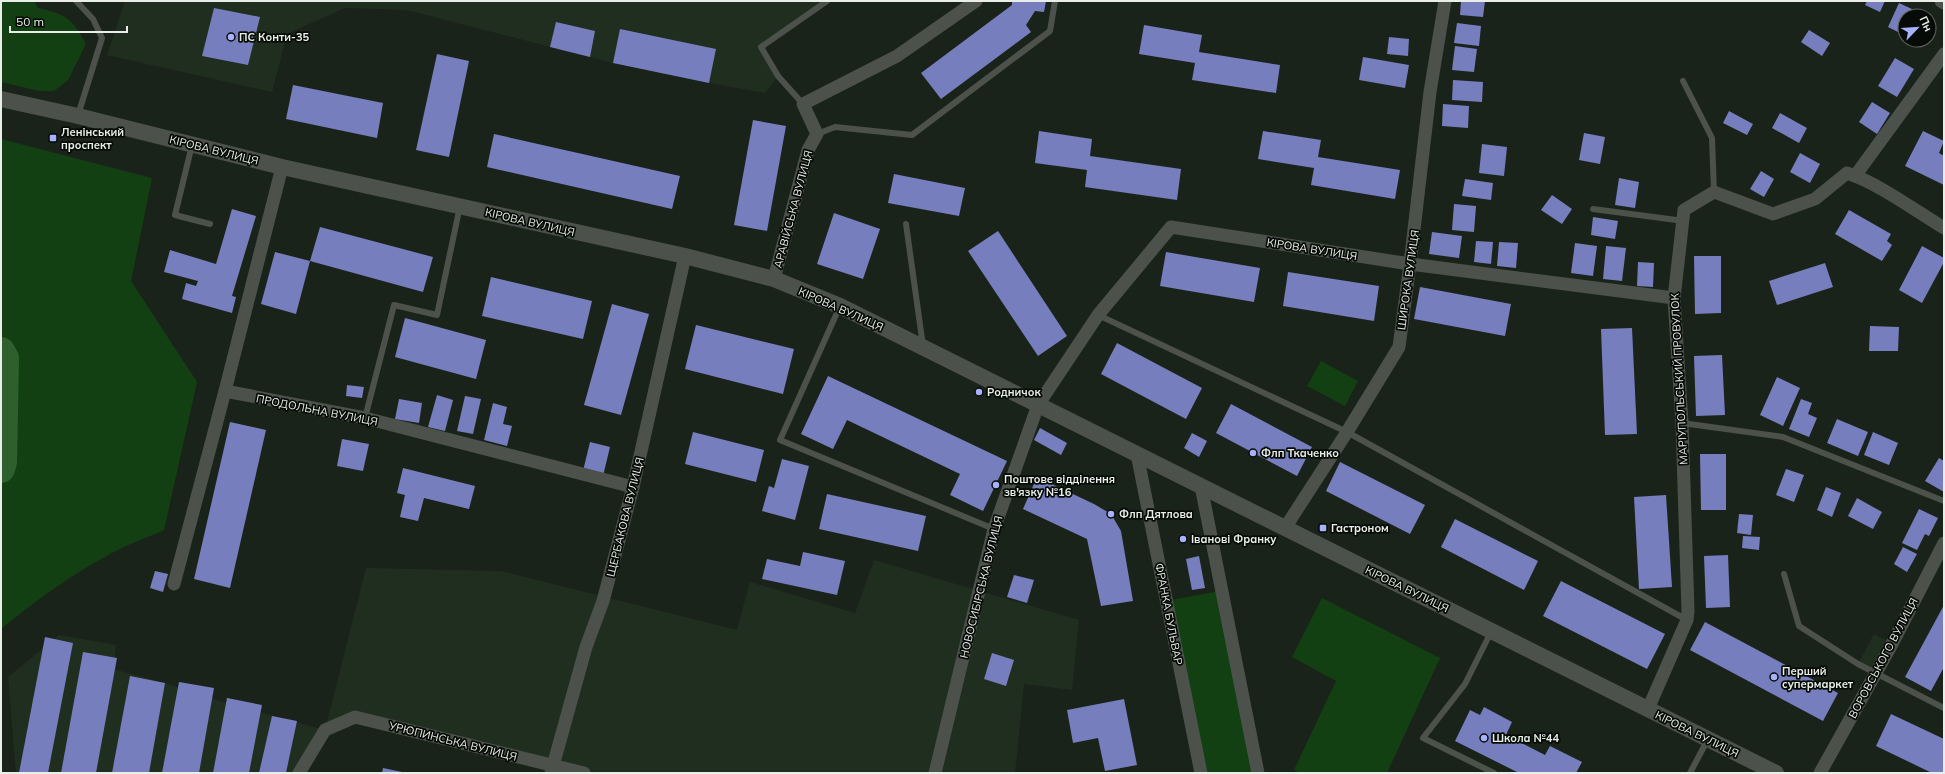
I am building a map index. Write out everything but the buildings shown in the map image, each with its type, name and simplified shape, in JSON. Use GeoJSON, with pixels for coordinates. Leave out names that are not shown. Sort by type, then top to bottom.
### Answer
{"type":"FeatureCollection","features":[{"type":"Feature","properties":{"kind":"street"},"geometry":{"type":"LineString","coordinates":[[817,134],[803,104],[897,56],[976,1]]}},
{"type":"Feature","properties":{"kind":"street","name":"ШИРОКА ВУЛИЦЯ"},"geometry":{"type":"LineString","coordinates":[[1285,528],[1347,432],[1399,347],[1430,92],[1445,1]]}},
{"type":"Feature","properties":{"kind":"street"},"geometry":{"type":"LineString","coordinates":[[1855,176],[1944,54]]}},
{"type":"Feature","properties":{"kind":"street","name":"КІРОВА ВУЛИЦЯ"},"geometry":{"type":"LineString","coordinates":[[1,99],[78,116],[282,167],[685,256],[774,279],[840,306],[1776,773]]}},
{"type":"Feature","properties":{"kind":"street","name":"АРАВІЙСЬКА ВУЛИЦЯ"},"geometry":{"type":"LineString","coordinates":[[774,279],[808,150],[817,134]]}},
{"type":"Feature","properties":{"kind":"street"},"geometry":{"type":"LineString","coordinates":[[174,584],[225,392],[282,167]]}},
{"type":"Feature","properties":{"kind":"street"},"geometry":{"type":"LineString","coordinates":[[1714,192],[1773,214],[1815,199],[1847,173],[1855,176],[1944,228]]}},
{"type":"Feature","properties":{"kind":"street","name":"МАРІУПОЛЬСЬКИЙ ПРОВУЛОК"},"geometry":{"type":"LineString","coordinates":[[1648,709],[1687,620],[1688,611],[1682,423],[1674,298],[1684,221],[1684,210],[1714,192]]}},
{"type":"Feature","properties":{"kind":"street","name":"КІРОВА ВУЛИЦЯ"},"geometry":{"type":"LineString","coordinates":[[1038,405],[1098,315],[1171,227],[1410,264],[1674,298]]}},
{"type":"Feature","properties":{"kind":"street","name":"ЩЕРБАКОВА ВУЛИЦЯ"},"geometry":{"type":"LineString","coordinates":[[552,769],[559,739],[586,648],[603,601],[633,487],[685,256]]}},
{"type":"Feature","properties":{"kind":"street","name":"ПРОДОЛЬНА ВУЛИЦЯ"},"geometry":{"type":"LineString","coordinates":[[225,392],[365,418],[633,487]]}},
{"type":"Feature","properties":{"kind":"street","name":"НОВОСИБІРСЬКА ВУЛИЦЯ"},"geometry":{"type":"LineString","coordinates":[[935,773],[994,529],[1038,405]]}},
{"type":"Feature","properties":{"kind":"street","name":"ФРАНКА БУЛЬВАР"},"geometry":{"type":"LineString","coordinates":[[1137,454],[1200,773]]}},
{"type":"Feature","properties":{"kind":"street"},"geometry":{"type":"LineString","coordinates":[[1200,486],[1258,773]]}},
{"type":"Feature","properties":{"kind":"street","name":"ВОРОВСЬКОГО ВУЛИЦЯ"},"geometry":{"type":"LineString","coordinates":[[1820,773],[1876,674],[1944,543]]}},
{"type":"Feature","properties":{"kind":"street","name":"УРЮПИНСЬКА ВУЛИЦЯ"},"geometry":{"type":"LineString","coordinates":[[299,773],[325,730],[355,716],[552,769],[584,773]]}},
{"type":"Feature","properties":{"kind":"lane"},"geometry":{"type":"LineString","coordinates":[[76,1],[93,19],[102,38],[78,116]]}},
{"type":"Feature","properties":{"kind":"lane"},"geometry":{"type":"LineString","coordinates":[[803,104],[778,76],[761,47],[827,1]]}},
{"type":"Feature","properties":{"kind":"lane"},"geometry":{"type":"LineString","coordinates":[[817,134],[835,127],[912,135],[1050,31],[1055,1]]}},
{"type":"Feature","properties":{"kind":"lane"},"geometry":{"type":"LineString","coordinates":[[1683,81],[1712,138],[1714,192]]}},
{"type":"Feature","properties":{"kind":"lane"},"geometry":{"type":"LineString","coordinates":[[192,145],[175,215],[210,224]]}},
{"type":"Feature","properties":{"kind":"lane"},"geometry":{"type":"LineString","coordinates":[[365,418],[394,305],[437,315],[460,206]]}},
{"type":"Feature","properties":{"kind":"lane"},"geometry":{"type":"LineString","coordinates":[[1593,209],[1684,221]]}},
{"type":"Feature","properties":{"kind":"lane"},"geometry":{"type":"LineString","coordinates":[[906,224],[923,347]]}},
{"type":"Feature","properties":{"kind":"lane"},"geometry":{"type":"LineString","coordinates":[[840,306],[780,440],[994,529]]}},
{"type":"Feature","properties":{"kind":"lane"},"geometry":{"type":"LineString","coordinates":[[1098,315],[1347,432],[1687,620]]}},
{"type":"Feature","properties":{"kind":"lane"},"geometry":{"type":"LineString","coordinates":[[1682,423],[1783,437],[1944,501]]}},
{"type":"Feature","properties":{"kind":"lane"},"geometry":{"type":"LineString","coordinates":[[1784,574],[1799,626],[1876,674],[1944,708]]}},
{"type":"Feature","properties":{"kind":"lane"},"geometry":{"type":"LineString","coordinates":[[1492,631],[1465,684],[1423,738],[1494,773]]}},
{"type":"Feature","properties":{"kind":"lane"},"geometry":{"type":"LineString","coordinates":[[1690,773],[1708,739]]}},
{"type":"Feature","properties":{"kind":"shaded area"},"geometry":{"type":"Polygon","coordinates":[[[125,1],[827,1],[761,47],[778,76],[765,93],[613,63],[407,10],[345,8],[287,34],[272,92],[107,55],[125,1]]]}},
{"type":"Feature","properties":{"kind":"shaded area"},"geometry":{"type":"Polygon","coordinates":[[[874,560],[1079,620],[1072,690],[1024,684],[1015,773],[584,773],[355,717],[325,730],[366,568],[501,571],[737,630],[750,582],[855,613],[874,560]]]}},
{"type":"Feature","properties":{"kind":"shaded area"},"geometry":{"type":"Polygon","coordinates":[[[1874,634],[1892,644],[1876,674],[1858,664],[1874,634]]]}},
{"type":"Feature","properties":{"kind":"shaded area"},"geometry":{"type":"Polygon","coordinates":[[[59,635],[116,645],[113,669],[325,730],[299,773],[16,773],[8,677],[59,635]]]}},
{"type":"Feature","properties":{"kind":"green space"},"geometry":{"type":"Polygon","coordinates":[[[1,1],[34,1],[38,8],[62,15],[77,29],[86,44],[68,80],[54,91],[39,91],[1,82],[1,1]]]}},
{"type":"Feature","properties":{"kind":"green space"},"geometry":{"type":"Polygon","coordinates":[[[1,139],[152,178],[131,281],[197,382],[164,530],[119,549],[77,573],[38,600],[1,629],[1,139]]]}},
{"type":"Feature","properties":{"kind":"green space"},"geometry":{"type":"Polygon","coordinates":[[[1321,361],[1358,381],[1345,406],[1307,386],[1321,361]]]}},
{"type":"Feature","properties":{"kind":"green space"},"geometry":{"type":"Polygon","coordinates":[[[1220,591],[1258,773],[1201,773],[1166,601],[1220,591]]]}},
{"type":"Feature","properties":{"kind":"green space"},"geometry":{"type":"Polygon","coordinates":[[[1322,598],[1440,658],[1387,773],[1300,773],[1294,770],[1336,681],[1292,657],[1322,598]]]}},
{"type":"Feature","properties":{"kind":"waterway"},"geometry":{"type":"LineString","coordinates":[[1,351],[5,358],[3,462],[1,469]]}},
{"type":"Feature","properties":{"kind":"place","name":"ПС Конти-35"},"geometry":{"type":"Point","coordinates":[231,37]}},
{"type":"Feature","properties":{"kind":"place","name":"Ленінський проспект"},"geometry":{"type":"Point","coordinates":[53,138]}},
{"type":"Feature","properties":{"kind":"place","name":"Родничок"},"geometry":{"type":"Point","coordinates":[979,392]}},
{"type":"Feature","properties":{"kind":"place","name":"Флп Ткаченко"},"geometry":{"type":"Point","coordinates":[1253,453]}},
{"type":"Feature","properties":{"kind":"place","name":"Поштове відділення зв'язку №16"},"geometry":{"type":"Point","coordinates":[996,485]}},
{"type":"Feature","properties":{"kind":"place","name":"Флп Дятлова"},"geometry":{"type":"Point","coordinates":[1111,514]}},
{"type":"Feature","properties":{"kind":"place","name":"Гастроном"},"geometry":{"type":"Point","coordinates":[1323,528]}},
{"type":"Feature","properties":{"kind":"place","name":"Іванові Франку"},"geometry":{"type":"Point","coordinates":[1183,539]}},
{"type":"Feature","properties":{"kind":"place","name":"Перший супермаркет"},"geometry":{"type":"Point","coordinates":[1774,677]}},
{"type":"Feature","properties":{"kind":"place","name":"Школа №44"},"geometry":{"type":"Point","coordinates":[1484,738]}}]}
